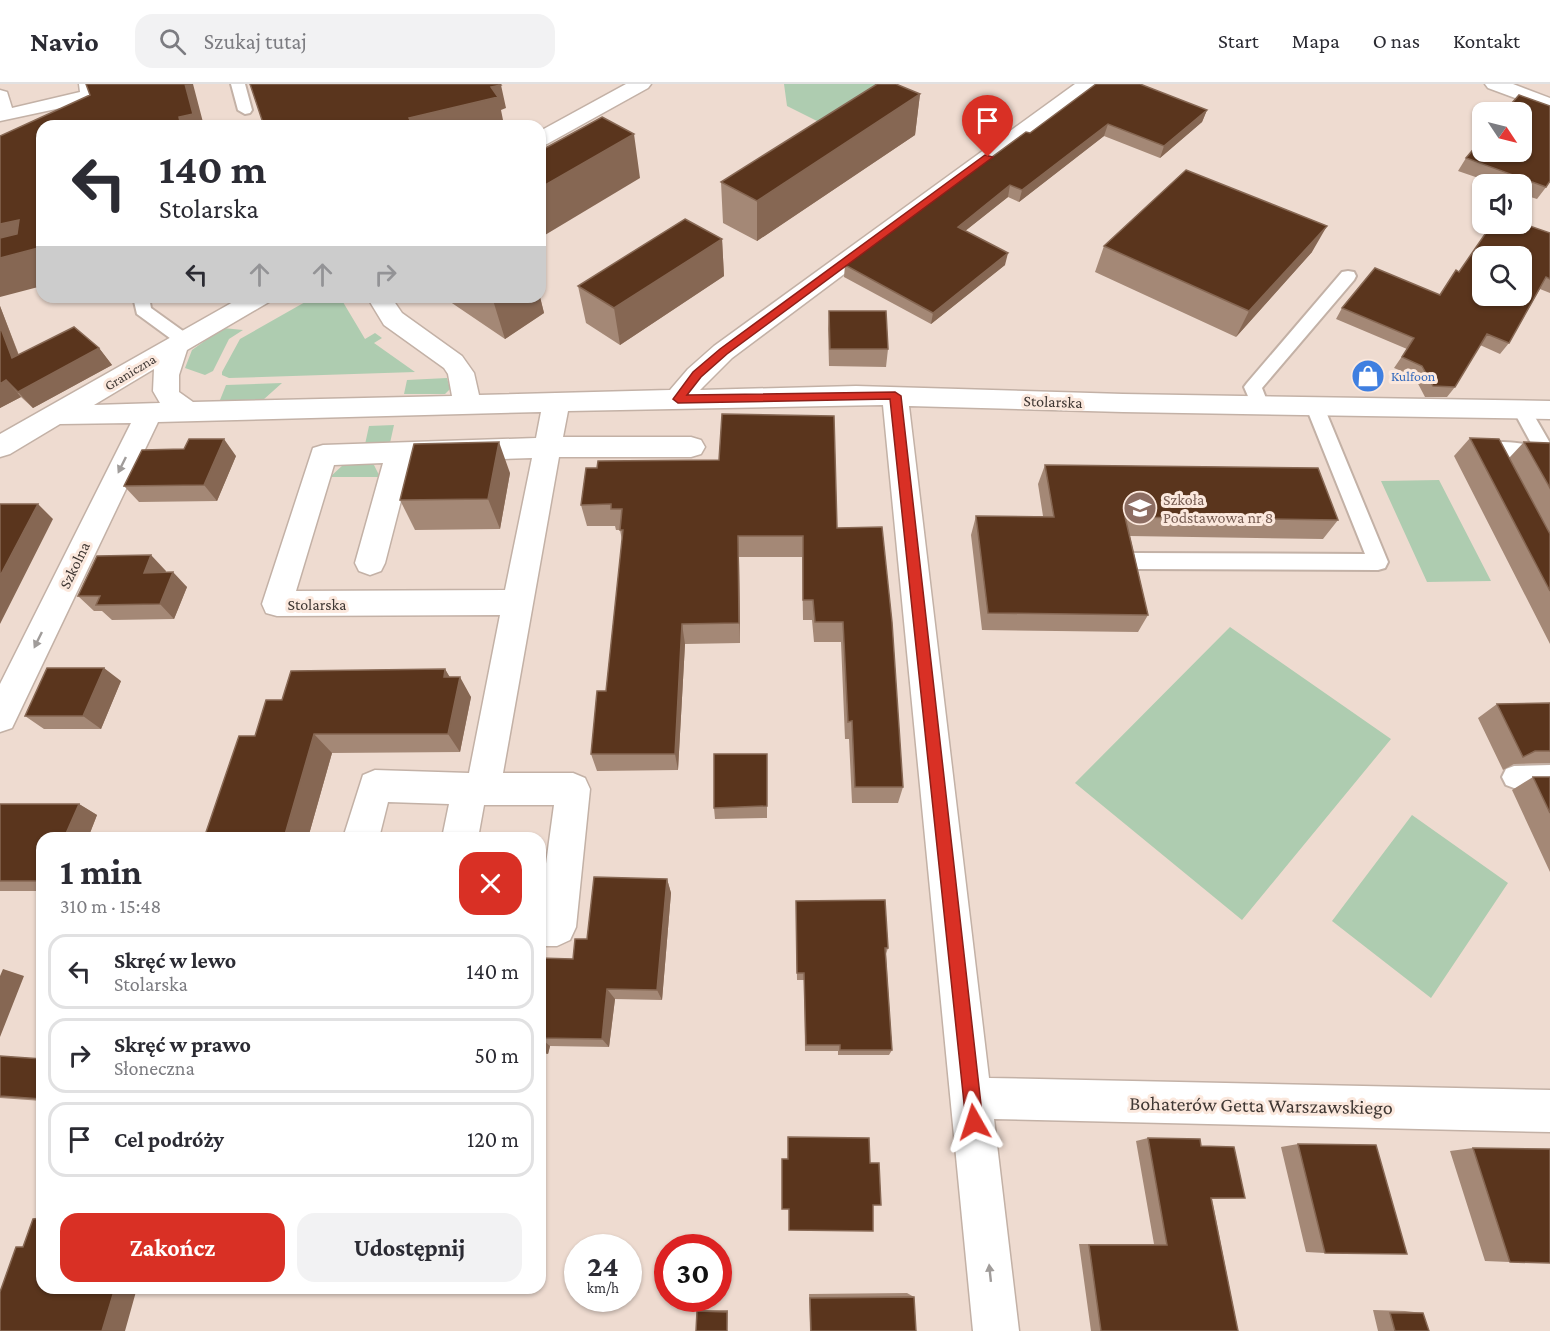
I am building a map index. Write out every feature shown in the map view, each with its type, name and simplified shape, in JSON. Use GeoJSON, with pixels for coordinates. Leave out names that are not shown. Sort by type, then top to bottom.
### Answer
{"type":"FeatureCollection","features":[{"type":"Feature","properties":{"kind":"street"},"geometry":{"type":"LineString","coordinates":[[0,96],[3,116],[91,96],[89,84]]}},
{"type":"Feature","properties":{"kind":"street"},"geometry":{"type":"LineString","coordinates":[[546,137],[641,84]]}},
{"type":"Feature","properties":{"kind":"street"},"geometry":{"type":"LineString","coordinates":[[678,399],[697,375],[723,352],[1088,84]]}},
{"type":"Feature","properties":{"kind":"street"},"geometry":{"type":"LineString","coordinates":[[1496,84],[1550,105]]}},
{"type":"Feature","properties":{"kind":"street","name":"Graniczna"},"geometry":{"type":"LineString","coordinates":[[0,447],[249,303]]}},
{"type":"Feature","properties":{"kind":"street"},"geometry":{"type":"LineString","coordinates":[[383,303],[393,319],[453,362],[461,374],[467,403]]}},
{"type":"Feature","properties":{"kind":"street"},"geometry":{"type":"LineString","coordinates":[[171,409],[165,394],[165,379],[180,342]]}},
{"type":"Feature","properties":{"kind":"street"},"geometry":{"type":"LineString","coordinates":[[125,375],[171,409]]}},
{"type":"Feature","properties":{"kind":"street"},"geometry":{"type":"LineString","coordinates":[[99,390],[105,403],[119,413]]}},
{"type":"Feature","properties":{"kind":"street"},"geometry":{"type":"LineString","coordinates":[[895,396],[996,1331]]}},
{"type":"Feature","properties":{"kind":"street","name":"Stolarska"},"geometry":{"type":"LineString","coordinates":[[57,415],[171,409],[895,396],[1260,406],[1550,410]]}},
{"type":"Feature","properties":{"kind":"street"},"geometry":{"type":"LineString","coordinates":[[462,832],[477,789],[518,602],[556,402]]}},
{"type":"Feature","properties":{"kind":"street","name":"Szkolna"},"geometry":{"type":"LineString","coordinates":[[0,718],[171,409]]}},
{"type":"Feature","properties":{"kind":"street","name":"Stolarska"},"geometry":{"type":"LineString","coordinates":[[518,602],[277,604],[323,455],[549,447],[691,447]]}},
{"type":"Feature","properties":{"kind":"street"},"geometry":{"type":"LineString","coordinates":[[370,563],[400,453]]}},
{"type":"Feature","properties":{"kind":"street"},"geometry":{"type":"LineString","coordinates":[[363,832],[375,786],[573,789],[556,927],[546,927]]}},
{"type":"Feature","properties":{"kind":"street","name":"Bohaterów Getta Warszawskiego"},"geometry":{"type":"LineString","coordinates":[[972,1098],[1550,1111]]}},
{"type":"Feature","properties":{"kind":"lane"},"geometry":{"type":"LineString","coordinates":[[238,84],[245,110]]}},
{"type":"Feature","properties":{"kind":"lane"},"geometry":{"type":"LineString","coordinates":[[1260,406],[1253,387],[1348,276]]}},
{"type":"Feature","properties":{"kind":"lane"},"geometry":{"type":"LineString","coordinates":[[142,303],[143,310],[180,342]]}},
{"type":"Feature","properties":{"kind":"lane"},"geometry":{"type":"LineString","coordinates":[[1134,561],[1378,562],[1315,407]]}},
{"type":"Feature","properties":{"kind":"lane"},"geometry":{"type":"LineString","coordinates":[[1522,410],[1548,457]]}},
{"type":"Feature","properties":{"kind":"lane"},"geometry":{"type":"LineString","coordinates":[[1508,482],[1492,451],[1495,449],[1548,457]]}},
{"type":"Feature","properties":{"kind":"lane"},"geometry":{"type":"LineString","coordinates":[[1514,777],[1550,776]]}},
{"type":"Feature","properties":{"kind":"green space"},"geometry":{"type":"Polygon","coordinates":[[[784,84],[880,84],[831,128],[787,106],[784,84]]]}},
{"type":"Feature","properties":{"kind":"green space"},"geometry":{"type":"Polygon","coordinates":[[[303,303],[344,303],[365,339],[375,333],[382,338],[374,343],[415,372],[229,378],[222,375],[222,372],[240,339],[303,303]]]}},
{"type":"Feature","properties":{"kind":"green space"},"geometry":{"type":"Polygon","coordinates":[[[223,328],[243,330],[229,339],[213,371],[205,375],[185,368],[192,350],[223,328]]]}},
{"type":"Feature","properties":{"kind":"green space"},"geometry":{"type":"Polygon","coordinates":[[[447,378],[450,389],[445,394],[404,394],[407,380],[447,378]]]}},
{"type":"Feature","properties":{"kind":"green space"},"geometry":{"type":"Polygon","coordinates":[[[282,383],[263,400],[220,400],[226,385],[282,383]]]}},
{"type":"Feature","properties":{"kind":"green space"},"geometry":{"type":"Polygon","coordinates":[[[394,425],[390,443],[364,449],[369,426],[394,425]]]}},
{"type":"Feature","properties":{"kind":"green space"},"geometry":{"type":"Polygon","coordinates":[[[354,462],[374,465],[380,477],[330,477],[343,465],[354,462]]]}},
{"type":"Feature","properties":{"kind":"green space"},"geometry":{"type":"Polygon","coordinates":[[[1439,480],[1491,581],[1427,582],[1381,481],[1439,480]]]}},
{"type":"Feature","properties":{"kind":"green space"},"geometry":{"type":"Polygon","coordinates":[[[1230,627],[1391,739],[1242,920],[1075,783],[1230,627]]]}},
{"type":"Feature","properties":{"kind":"green space"},"geometry":{"type":"Polygon","coordinates":[[[1412,815],[1508,883],[1431,998],[1332,921],[1412,815]]]}},
{"type":"Feature","properties":{"kind":"building"},"geometry":{"type":"Polygon","coordinates":[[[86,84],[185,84],[193,114],[179,117],[180,120],[36,120],[36,249],[0,258],[0,238],[17,234],[19,220],[0,224],[0,136],[90,95],[86,84]]]}},
{"type":"Feature","properties":{"kind":"building"},"geometry":{"type":"Polygon","coordinates":[[[250,84],[501,85],[491,87],[498,97],[409,118],[410,120],[262,120],[250,84]]]}},
{"type":"Feature","properties":{"kind":"building"},"geometry":{"type":"Polygon","coordinates":[[[877,84],[896,84],[920,94],[757,201],[721,182],[877,84]]]}},
{"type":"Feature","properties":{"kind":"building"},"geometry":{"type":"Polygon","coordinates":[[[1096,84],[1140,84],[1207,110],[1164,146],[1108,124],[1022,190],[1010,185],[958,227],[1008,253],[933,313],[845,265],[1026,132],[1030,133],[1096,84]]]}},
{"type":"Feature","properties":{"kind":"building"},"geometry":{"type":"Polygon","coordinates":[[[1519,95],[1550,106],[1550,181],[1546,187],[1532,182],[1532,174],[1510,174],[1477,162],[1532,162],[1532,102],[1513,102],[1519,95]]]}},
{"type":"Feature","properties":{"kind":"building"},"geometry":{"type":"Polygon","coordinates":[[[602,117],[634,134],[546,185],[546,148],[602,117]]]}},
{"type":"Feature","properties":{"kind":"building"},"geometry":{"type":"Polygon","coordinates":[[[1472,151],[1472,160],[1466,158],[1472,151]]]}},
{"type":"Feature","properties":{"kind":"building"},"geometry":{"type":"Polygon","coordinates":[[[1186,170],[1327,226],[1249,311],[1104,246],[1186,170]]]}},
{"type":"Feature","properties":{"kind":"building"},"geometry":{"type":"Polygon","coordinates":[[[685,219],[722,239],[614,308],[578,286],[685,219]]]}},
{"type":"Feature","properties":{"kind":"building"},"geometry":{"type":"Polygon","coordinates":[[[1532,227],[1550,233],[1550,279],[1546,277],[1532,302],[1532,246],[1477,246],[1485,234],[1532,234],[1532,227]]]}},
{"type":"Feature","properties":{"kind":"building"},"geometry":{"type":"Polygon","coordinates":[[[1472,253],[1472,306],[1530,306],[1509,343],[1487,334],[1455,387],[1433,386],[1422,366],[1402,357],[1414,338],[1342,308],[1375,268],[1440,295],[1456,270],[1459,272],[1472,253]]]}},
{"type":"Feature","properties":{"kind":"building"},"geometry":{"type":"Polygon","coordinates":[[[829,311],[886,311],[888,349],[830,349],[829,311]]]}},
{"type":"Feature","properties":{"kind":"building"},"geometry":{"type":"Polygon","coordinates":[[[0,326],[12,358],[74,327],[99,348],[18,392],[6,380],[0,384],[0,326]]]}},
{"type":"Feature","properties":{"kind":"building"},"geometry":{"type":"Polygon","coordinates":[[[722,414],[834,416],[837,528],[882,527],[892,622],[903,787],[855,787],[852,721],[848,722],[843,622],[815,622],[813,600],[803,600],[803,536],[738,536],[739,623],[682,624],[675,754],[591,754],[597,691],[606,691],[623,530],[620,530],[622,509],[611,509],[611,504],[581,505],[586,468],[597,468],[598,461],[719,460],[722,414]]]}},
{"type":"Feature","properties":{"kind":"building"},"geometry":{"type":"Polygon","coordinates":[[[1470,438],[1499,439],[1550,534],[1550,591],[1470,438]]]}},
{"type":"Feature","properties":{"kind":"building"},"geometry":{"type":"Polygon","coordinates":[[[189,439],[224,439],[204,485],[124,486],[142,450],[184,449],[189,439]]]}},
{"type":"Feature","properties":{"kind":"building"},"geometry":{"type":"Polygon","coordinates":[[[499,442],[488,499],[400,500],[414,444],[499,442]]]}},
{"type":"Feature","properties":{"kind":"building"},"geometry":{"type":"Polygon","coordinates":[[[1524,442],[1550,443],[1550,488],[1524,442]]]}},
{"type":"Feature","properties":{"kind":"building"},"geometry":{"type":"Polygon","coordinates":[[[1045,465],[1318,468],[1338,520],[1125,517],[1148,615],[988,613],[976,516],[1054,517],[1045,465]]]}},
{"type":"Feature","properties":{"kind":"building"},"geometry":{"type":"Polygon","coordinates":[[[0,504],[38,504],[0,576],[0,504]]]}},
{"type":"Feature","properties":{"kind":"building"},"geometry":{"type":"Polygon","coordinates":[[[151,555],[144,573],[173,572],[160,604],[96,605],[100,596],[78,596],[97,556],[151,555]]]}},
{"type":"Feature","properties":{"kind":"building"},"geometry":{"type":"Polygon","coordinates":[[[47,668],[104,668],[83,716],[25,716],[47,668]]]}},
{"type":"Feature","properties":{"kind":"building"},"geometry":{"type":"Polygon","coordinates":[[[445,669],[444,677],[460,677],[448,734],[314,734],[286,832],[206,832],[239,736],[255,736],[266,700],[282,700],[291,671],[445,669]]]}},
{"type":"Feature","properties":{"kind":"building"},"geometry":{"type":"Polygon","coordinates":[[[1550,703],[1550,751],[1535,751],[1523,757],[1497,704],[1550,703]]]}},
{"type":"Feature","properties":{"kind":"building"},"geometry":{"type":"Polygon","coordinates":[[[714,754],[767,754],[767,806],[714,808],[714,754]]]}},
{"type":"Feature","properties":{"kind":"building"},"geometry":{"type":"Polygon","coordinates":[[[1533,777],[1550,777],[1550,813],[1533,777]]]}},
{"type":"Feature","properties":{"kind":"building"},"geometry":{"type":"Polygon","coordinates":[[[0,804],[79,804],[67,832],[36,832],[36,881],[0,881],[0,804]]]}},
{"type":"Feature","properties":{"kind":"building"},"geometry":{"type":"Polygon","coordinates":[[[594,877],[667,879],[657,990],[607,989],[602,1039],[546,1038],[546,958],[573,959],[575,939],[587,939],[594,877]]]}},
{"type":"Feature","properties":{"kind":"building"},"geometry":{"type":"Polygon","coordinates":[[[885,900],[888,948],[885,948],[892,1050],[840,1050],[840,1045],[806,1045],[804,973],[797,973],[796,901],[885,900]]]}},
{"type":"Feature","properties":{"kind":"building"},"geometry":{"type":"Polygon","coordinates":[[[0,1056],[36,1059],[36,1099],[0,1096],[0,1056]]]}},
{"type":"Feature","properties":{"kind":"building"},"geometry":{"type":"Polygon","coordinates":[[[788,1137],[869,1138],[870,1163],[879,1163],[881,1205],[873,1205],[873,1231],[789,1230],[789,1209],[782,1209],[782,1159],[788,1159],[788,1137]]]}},
{"type":"Feature","properties":{"kind":"building"},"geometry":{"type":"Polygon","coordinates":[[[1148,1138],[1200,1139],[1201,1146],[1234,1147],[1245,1198],[1211,1198],[1238,1331],[1101,1331],[1089,1245],[1167,1245],[1148,1138]]]}},
{"type":"Feature","properties":{"kind":"building"},"geometry":{"type":"Polygon","coordinates":[[[1298,1144],[1376,1145],[1407,1254],[1325,1253],[1298,1144]]]}},
{"type":"Feature","properties":{"kind":"building"},"geometry":{"type":"Polygon","coordinates":[[[1473,1148],[1550,1149],[1550,1263],[1510,1262],[1473,1148]]]}},
{"type":"Feature","properties":{"kind":"building"},"geometry":{"type":"Polygon","coordinates":[[[33,1219],[36,1219],[36,1294],[113,1294],[102,1331],[0,1331],[0,1292],[16,1247],[23,1247],[33,1219]]]}},
{"type":"Feature","properties":{"kind":"building"},"geometry":{"type":"Polygon","coordinates":[[[914,1297],[916,1331],[811,1331],[810,1298],[914,1297]]]}},
{"type":"Feature","properties":{"kind":"building"},"geometry":{"type":"Polygon","coordinates":[[[697,1312],[727,1312],[727,1331],[696,1331],[697,1312]]]}},
{"type":"Feature","properties":{"kind":"building"},"geometry":{"type":"Polygon","coordinates":[[[1390,1313],[1423,1313],[1429,1331],[1395,1331],[1390,1313]]]}},
{"type":"Feature","properties":{"kind":"place","name":"Kulfoon"},"geometry":{"type":"Point","coordinates":[1368,376]}},
{"type":"Feature","properties":{"kind":"place","name":"Szkoła Podstawowa nr 8"},"geometry":{"type":"Point","coordinates":[1140,508]}},
{"type":"Feature","properties":{"kind":"route"},"geometry":{"type":"LineString","coordinates":[[974,1122],[895,396],[678,399],[697,375],[723,352],[988,157]]}}]}
